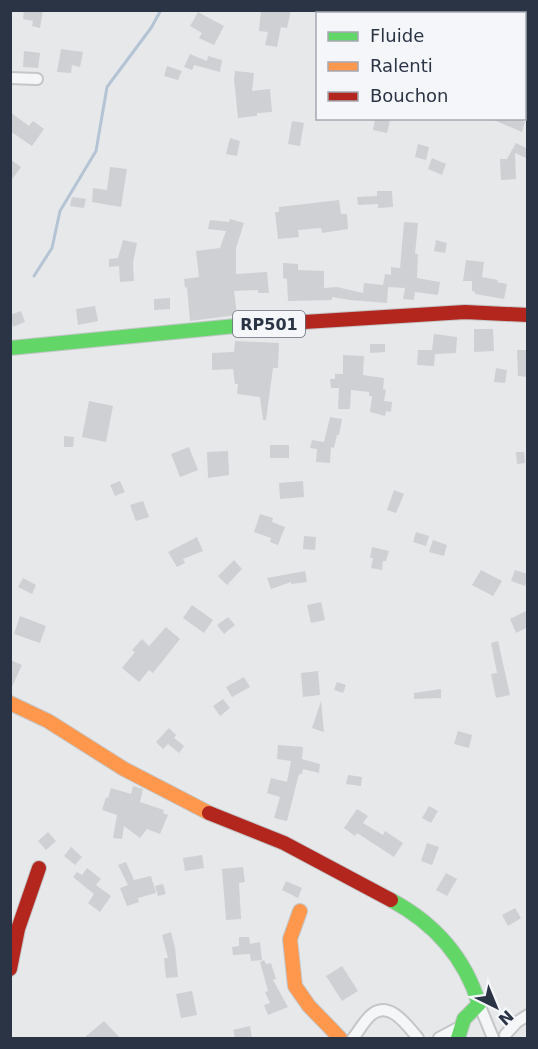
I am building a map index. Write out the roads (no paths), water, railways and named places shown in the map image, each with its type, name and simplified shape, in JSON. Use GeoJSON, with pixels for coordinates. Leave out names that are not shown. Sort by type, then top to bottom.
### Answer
{"type":"FeatureCollection","features":[{"type":"Feature","properties":{"kind":"street"},"geometry":{"type":"LineString","coordinates":[[10,78],[37,79]]}},
{"type":"Feature","properties":{"kind":"street","name":"RP501"},"geometry":{"type":"LineString","coordinates":[[10,348],[255,325],[465,312],[528,315]]}},
{"type":"Feature","properties":{"kind":"street"},"geometry":{"type":"LineString","coordinates":[[10,703],[48,721],[124,769],[212,814],[284,843],[404,907],[439,933],[450,945],[470,975],[491,1034],[509,1037],[517,1022],[528,1015]]}},
{"type":"Feature","properties":{"kind":"street"},"geometry":{"type":"LineString","coordinates":[[10,969],[18,929],[39,868]]}},
{"type":"Feature","properties":{"kind":"street"},"geometry":{"type":"LineString","coordinates":[[300,911],[290,939],[296,986],[309,1006],[339,1038]]}},
{"type":"Feature","properties":{"kind":"street"},"geometry":{"type":"LineString","coordinates":[[439,1038],[458,1033],[463,1018],[479,1004]]}},
{"type":"Feature","properties":{"kind":"street"},"geometry":{"type":"LineString","coordinates":[[353,1038],[372,1014],[380,1011],[398,1015],[418,1038]]}},
{"type":"Feature","properties":{"kind":"waterway"},"geometry":{"type":"LineString","coordinates":[[34,276],[52,248],[60,211],[96,151],[107,87],[151,28],[161,10]]}}]}
